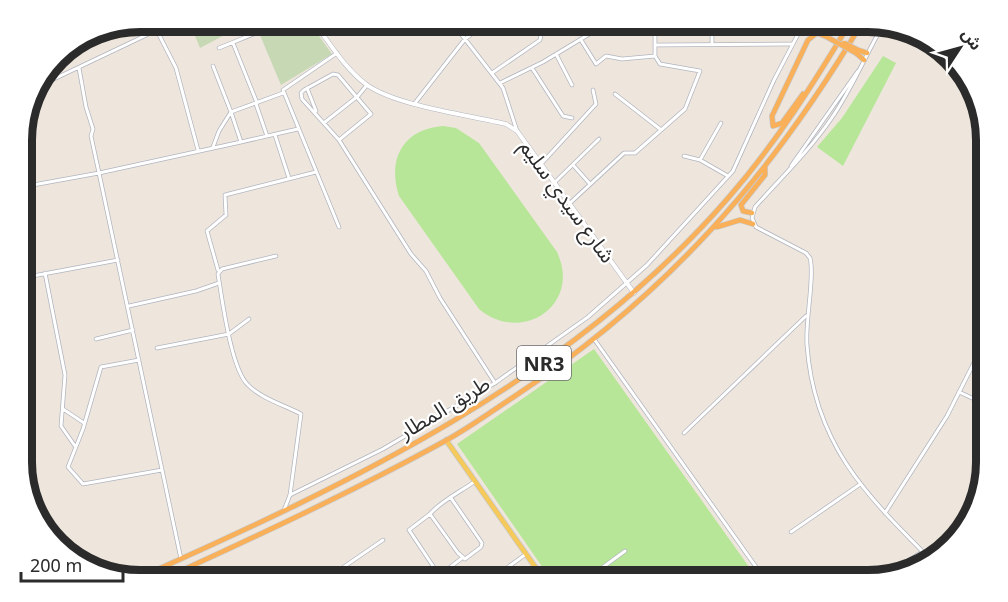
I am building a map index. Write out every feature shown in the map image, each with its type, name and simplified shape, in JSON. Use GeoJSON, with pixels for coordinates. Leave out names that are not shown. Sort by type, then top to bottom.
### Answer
{"type":"FeatureCollection","features":[{"type":"Feature","properties":{"kind":"highway"},"geometry":{"type":"LineString","coordinates":[[824,32],[827,36]]}},
{"type":"Feature","properties":{"kind":"highway","name":"طريق المطار"},"geometry":{"type":"LineString","coordinates":[[156,570],[368,470],[466,416],[544,363],[634,293],[728,198],[787,123],[844,32]]}},
{"type":"Feature","properties":{"kind":"highway","name":"طريق المطار"},"geometry":{"type":"LineString","coordinates":[[183,570],[275,527],[446,440],[547,374],[594,339],[659,284],[715,228],[803,116],[856,32]]}},
{"type":"Feature","properties":{"kind":"highway"},"geometry":{"type":"LineString","coordinates":[[820,73],[782,123],[773,126],[772,116],[808,40],[817,33],[857,52],[864,60]]}},
{"type":"Feature","properties":{"kind":"highway"},"geometry":{"type":"LineString","coordinates":[[857,52],[867,53]]}},
{"type":"Feature","properties":{"kind":"highway"},"geometry":{"type":"LineString","coordinates":[[752,213],[744,212],[741,205],[765,175],[765,166]]}},
{"type":"Feature","properties":{"kind":"highway"},"geometry":{"type":"LineString","coordinates":[[715,228],[740,220],[753,224]]}},
{"type":"Feature","properties":{"kind":"main road","name":"شارع سيدي سليم"},"geometry":{"type":"LineString","coordinates":[[321,32],[367,85],[415,103],[506,124],[517,131],[634,293]]}},
{"type":"Feature","properties":{"kind":"main road"},"geometry":{"type":"LineString","coordinates":[[446,440],[537,570]]}},
{"type":"Feature","properties":{"kind":"street"},"geometry":{"type":"LineString","coordinates":[[48,82],[153,32]]}},
{"type":"Feature","properties":{"kind":"street"},"geometry":{"type":"LineString","coordinates":[[158,32],[176,68],[198,150]]}},
{"type":"Feature","properties":{"kind":"street"},"geometry":{"type":"LineString","coordinates":[[459,32],[500,84],[517,131]]}},
{"type":"Feature","properties":{"kind":"street"},"geometry":{"type":"LineString","coordinates":[[415,103],[465,39],[475,32]]}},
{"type":"Feature","properties":{"kind":"street"},"geometry":{"type":"LineString","coordinates":[[492,73],[540,40],[539,32]]}},
{"type":"Feature","properties":{"kind":"street"},"geometry":{"type":"LineString","coordinates":[[500,84],[593,32]]}},
{"type":"Feature","properties":{"kind":"street"},"geometry":{"type":"LineString","coordinates":[[570,203],[625,153],[635,153],[685,109],[700,71],[663,66],[655,56],[655,32]]}},
{"type":"Feature","properties":{"kind":"street"},"geometry":{"type":"LineString","coordinates":[[712,32],[712,45]]}},
{"type":"Feature","properties":{"kind":"street"},"geometry":{"type":"LineString","coordinates":[[290,495],[383,449],[495,383],[582,322],[626,283],[672,240],[729,176],[742,154],[798,33],[794,32]]}},
{"type":"Feature","properties":{"kind":"street"},"geometry":{"type":"LineString","coordinates":[[879,32],[861,67],[780,179],[752,213],[753,224],[806,253],[810,258],[806,316],[808,357],[815,395],[842,459],[859,485],[925,554]]}},
{"type":"Feature","properties":{"kind":"street"},"geometry":{"type":"LineString","coordinates":[[219,48],[256,33]]}},
{"type":"Feature","properties":{"kind":"street"},"geometry":{"type":"LineString","coordinates":[[581,39],[596,64],[606,56],[622,59],[655,56]]}},
{"type":"Feature","properties":{"kind":"street"},"geometry":{"type":"LineString","coordinates":[[232,43],[267,135]]}},
{"type":"Feature","properties":{"kind":"street"},"geometry":{"type":"LineString","coordinates":[[655,45],[792,44]]}},
{"type":"Feature","properties":{"kind":"street"},"geometry":{"type":"LineString","coordinates":[[337,53],[284,89],[284,93],[339,227]]}},
{"type":"Feature","properties":{"kind":"street"},"geometry":{"type":"LineString","coordinates":[[556,54],[572,85]]}},
{"type":"Feature","properties":{"kind":"street"},"geometry":{"type":"LineString","coordinates":[[213,66],[240,142]]}},
{"type":"Feature","properties":{"kind":"street"},"geometry":{"type":"LineString","coordinates":[[80,68],[86,107],[93,129],[91,136],[181,559]]}},
{"type":"Feature","properties":{"kind":"street"},"geometry":{"type":"LineString","coordinates":[[532,68],[563,116],[572,118]]}},
{"type":"Feature","properties":{"kind":"street"},"geometry":{"type":"LineString","coordinates":[[339,140],[371,116],[358,96],[336,74],[307,88],[301,96],[339,140],[411,254],[426,271],[436,291],[495,383]]}},
{"type":"Feature","properties":{"kind":"street"},"geometry":{"type":"LineString","coordinates":[[325,122],[358,96],[367,85]]}},
{"type":"Feature","properties":{"kind":"street"},"geometry":{"type":"LineString","coordinates":[[307,88],[317,113]]}},
{"type":"Feature","properties":{"kind":"street"},"geometry":{"type":"LineString","coordinates":[[542,163],[596,104],[593,90]]}},
{"type":"Feature","properties":{"kind":"street"},"geometry":{"type":"LineString","coordinates":[[213,147],[219,131],[231,112],[284,93]]}},
{"type":"Feature","properties":{"kind":"street"},"geometry":{"type":"LineString","coordinates":[[615,94],[660,129]]}},
{"type":"Feature","properties":{"kind":"street"},"geometry":{"type":"LineString","coordinates":[[700,159],[721,123]]}},
{"type":"Feature","properties":{"kind":"street"},"geometry":{"type":"LineString","coordinates":[[32,185],[99,173],[298,129]]}},
{"type":"Feature","properties":{"kind":"street"},"geometry":{"type":"LineString","coordinates":[[275,135],[289,178]]}},
{"type":"Feature","properties":{"kind":"street"},"geometry":{"type":"LineString","coordinates":[[555,182],[599,140]]}},
{"type":"Feature","properties":{"kind":"street"},"geometry":{"type":"LineString","coordinates":[[684,156],[700,159],[729,176]]}},
{"type":"Feature","properties":{"kind":"street"},"geometry":{"type":"LineString","coordinates":[[573,165],[590,184]]}},
{"type":"Feature","properties":{"kind":"street"},"geometry":{"type":"LineString","coordinates":[[283,512],[290,495],[301,414],[281,405],[246,383],[237,365],[218,271],[207,231],[226,215],[225,195],[316,172]]}},
{"type":"Feature","properties":{"kind":"street"},"geometry":{"type":"LineString","coordinates":[[218,271],[276,256]]}},
{"type":"Feature","properties":{"kind":"street"},"geometry":{"type":"LineString","coordinates":[[32,276],[118,260]]}},
{"type":"Feature","properties":{"kind":"street"},"geometry":{"type":"LineString","coordinates":[[45,273],[65,375],[61,426],[75,446]]}},
{"type":"Feature","properties":{"kind":"street"},"geometry":{"type":"LineString","coordinates":[[128,306],[196,291],[219,282]]}},
{"type":"Feature","properties":{"kind":"street"},"geometry":{"type":"LineString","coordinates":[[684,433],[806,316]]}},
{"type":"Feature","properties":{"kind":"street"},"geometry":{"type":"LineString","coordinates":[[157,348],[230,334],[249,320]]}},
{"type":"Feature","properties":{"kind":"street"},"geometry":{"type":"LineString","coordinates":[[96,339],[133,330]]}},
{"type":"Feature","properties":{"kind":"street"},"geometry":{"type":"LineString","coordinates":[[594,339],[758,570]]}},
{"type":"Feature","properties":{"kind":"street"},"geometry":{"type":"LineString","coordinates":[[139,360],[100,367],[84,423],[68,466],[81,484],[162,470]]}},
{"type":"Feature","properties":{"kind":"street"},"geometry":{"type":"LineString","coordinates":[[885,513],[976,362]]}},
{"type":"Feature","properties":{"kind":"street"},"geometry":{"type":"LineString","coordinates":[[959,392],[976,400]]}},
{"type":"Feature","properties":{"kind":"street"},"geometry":{"type":"LineString","coordinates":[[63,409],[84,423]]}},
{"type":"Feature","properties":{"kind":"street"},"geometry":{"type":"LineString","coordinates":[[438,570],[435,569],[409,530],[474,482]]}},
{"type":"Feature","properties":{"kind":"street"},"geometry":{"type":"LineString","coordinates":[[791,532],[859,485]]}},
{"type":"Feature","properties":{"kind":"street"},"geometry":{"type":"LineString","coordinates":[[447,570],[481,547],[482,543],[451,498]]}},
{"type":"Feature","properties":{"kind":"street"},"geometry":{"type":"LineString","coordinates":[[430,514],[462,558]]}},
{"type":"Feature","properties":{"kind":"street"},"geometry":{"type":"LineString","coordinates":[[339,570],[383,540]]}},
{"type":"Feature","properties":{"kind":"street"},"geometry":{"type":"LineString","coordinates":[[599,570],[625,551]]}},
{"type":"Feature","properties":{"kind":"street"},"geometry":{"type":"LineString","coordinates":[[901,565],[922,552]]}},
{"type":"Feature","properties":{"kind":"street"},"geometry":{"type":"LineString","coordinates":[[504,570],[526,554]]}},
{"type":"Feature","properties":{"kind":"green space"},"geometry":{"type":"Polygon","coordinates":[[[193,32],[230,32],[200,48],[193,32]]]}},
{"type":"Feature","properties":{"kind":"green space"},"geometry":{"type":"Polygon","coordinates":[[[259,32],[316,32],[332,54],[281,85],[259,32]]]}},
{"type":"Feature","properties":{"kind":"green space"},"geometry":{"type":"Polygon","coordinates":[[[883,56],[896,63],[843,166],[817,147],[842,118],[883,56]]]}},
{"type":"Feature","properties":{"kind":"green space"},"geometry":{"type":"Polygon","coordinates":[[[443,126],[456,128],[479,143],[557,252],[563,271],[561,288],[555,303],[544,314],[529,321],[513,323],[496,319],[479,309],[399,196],[395,170],[402,148],[418,133],[429,128],[443,126]]]}},
{"type":"Feature","properties":{"kind":"green space"},"geometry":{"type":"Polygon","coordinates":[[[594,349],[751,570],[544,570],[457,444],[594,349]]]}}]}
